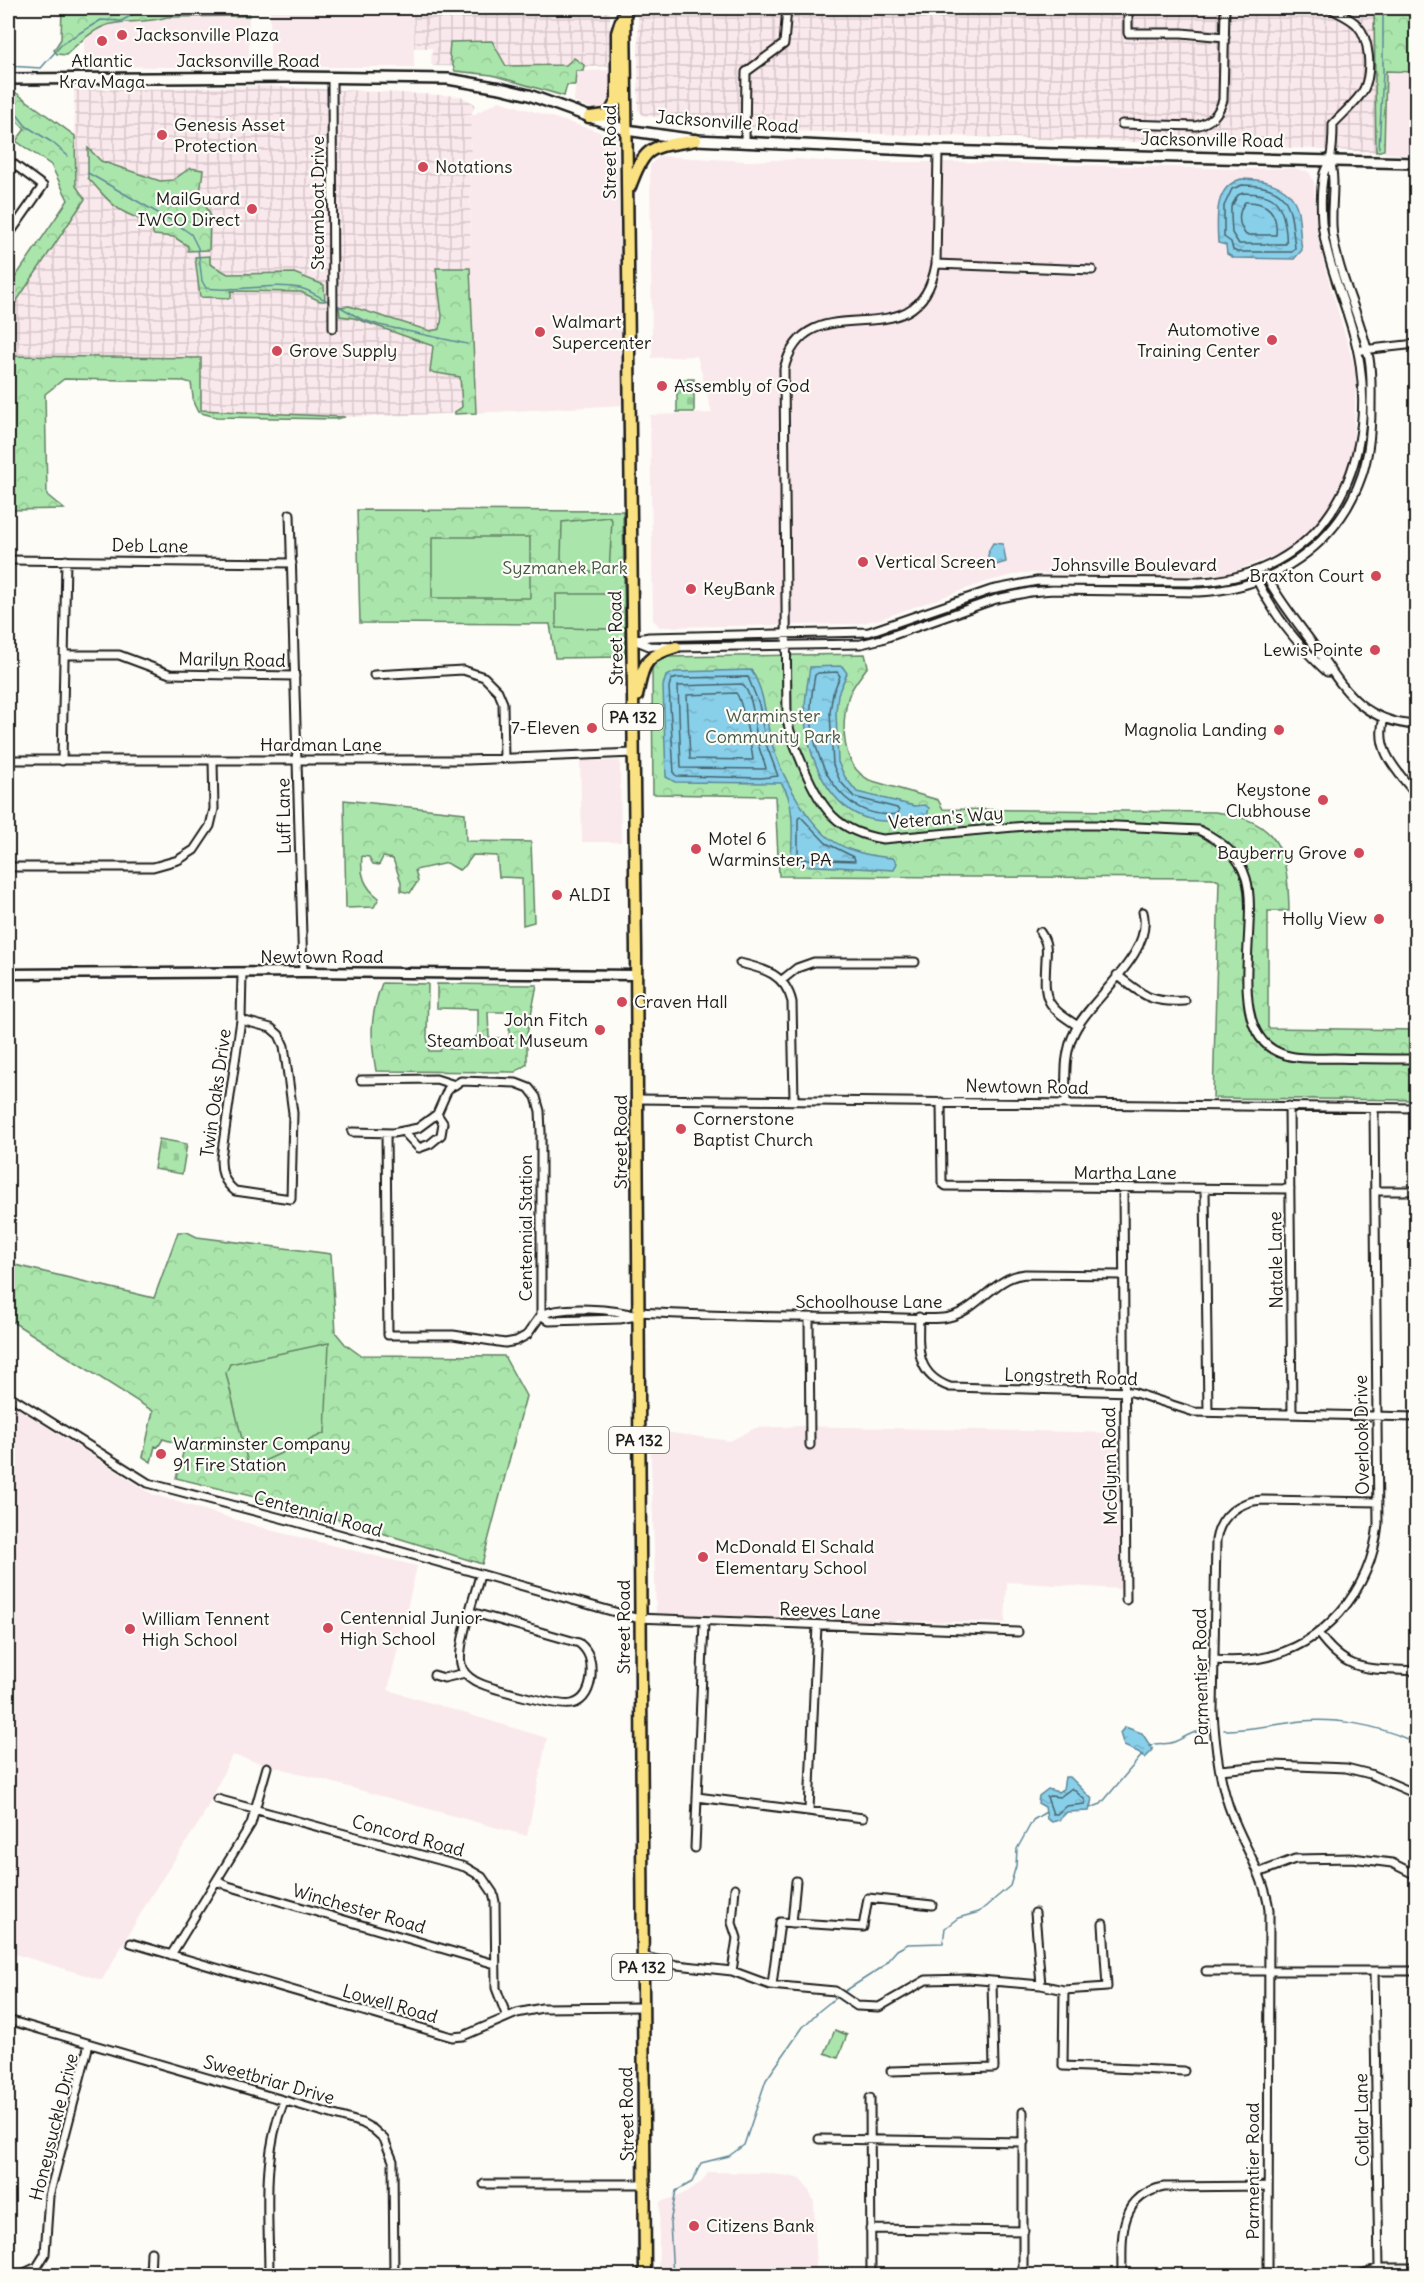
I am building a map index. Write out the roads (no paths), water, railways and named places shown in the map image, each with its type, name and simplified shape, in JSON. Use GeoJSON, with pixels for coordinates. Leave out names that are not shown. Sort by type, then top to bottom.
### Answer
{"type":"FeatureCollection","features":[{"type":"Feature","properties":{"kind":"main road"},"geometry":{"type":"LineString","coordinates":[[589,117],[606,115],[617,100],[617,33],[625,8]]}},
{"type":"Feature","properties":{"kind":"main road","name":"Street Road"},"geometry":{"type":"LineString","coordinates":[[625,8],[636,975],[645,2276]]}},
{"type":"Feature","properties":{"kind":"main road","name":"Jacksonville Road"},"geometry":{"type":"LineString","coordinates":[[8,79],[448,79],[519,92],[626,130],[696,140],[938,151],[1416,163]]}},
{"type":"Feature","properties":{"kind":"main road"},"geometry":{"type":"LineString","coordinates":[[627,196],[644,154],[656,147],[696,140]]}},
{"type":"Feature","properties":{"kind":"main road"},"geometry":{"type":"LineString","coordinates":[[633,711],[644,667],[648,661],[657,652],[676,647]]}},
{"type":"Feature","properties":{"kind":"street"},"geometry":{"type":"LineString","coordinates":[[745,143],[746,72],[784,44],[787,8]]}},
{"type":"Feature","properties":{"kind":"street"},"geometry":{"type":"LineString","coordinates":[[1128,8],[1128,33],[1182,33],[1225,37]]}},
{"type":"Feature","properties":{"kind":"street"},"geometry":{"type":"LineString","coordinates":[[1122,124],[1196,126],[1208,123],[1219,112],[1223,100],[1225,8]]}},
{"type":"Feature","properties":{"kind":"street"},"geometry":{"type":"LineString","coordinates":[[1330,8],[1357,25],[1363,34],[1368,70],[1364,89],[1333,124],[1330,160]]}},
{"type":"Feature","properties":{"kind":"street","name":"Steamboat Drive"},"geometry":{"type":"LineString","coordinates":[[332,78],[333,328]]}},
{"type":"Feature","properties":{"kind":"street","name":"Veteran's Way"},"geometry":{"type":"LineString","coordinates":[[938,151],[936,264],[928,291],[911,309],[886,320],[839,321],[821,326],[800,340],[785,363],[783,414],[786,711],[790,732],[816,796],[829,814],[842,824],[862,834],[883,839],[1037,825],[1096,825],[1199,830],[1213,837],[1229,850],[1240,863],[1245,876],[1249,897],[1248,1012],[1265,1043],[1276,1052],[1300,1058],[1416,1059]]}},
{"type":"Feature","properties":{"kind":"street"},"geometry":{"type":"LineString","coordinates":[[8,160],[43,186],[8,236]]}},
{"type":"Feature","properties":{"kind":"street","name":"Johnsville Boulevard"},"geometry":{"type":"LineString","coordinates":[[632,640],[650,646],[676,647],[849,645],[871,642],[996,599],[1030,592],[1053,590],[1222,591],[1268,577],[1299,560],[1323,539],[1343,514],[1358,484],[1368,453],[1370,431],[1371,382],[1367,350],[1333,237],[1334,173],[1330,160]]}},
{"type":"Feature","properties":{"kind":"street","name":"Johnsville Boulevard"},"geometry":{"type":"LineString","coordinates":[[632,640],[649,637],[869,632],[991,590],[1038,581],[1200,582],[1241,577],[1285,557],[1312,536],[1330,515],[1349,480],[1357,454],[1361,426],[1361,383],[1357,351],[1329,262],[1324,233],[1322,214],[1324,174],[1330,160]]}},
{"type":"Feature","properties":{"kind":"street"},"geometry":{"type":"LineString","coordinates":[[8,222],[14,227]]}},
{"type":"Feature","properties":{"kind":"street"},"geometry":{"type":"LineString","coordinates":[[936,264],[1092,270]]}},
{"type":"Feature","properties":{"kind":"street"},"geometry":{"type":"LineString","coordinates":[[1357,351],[1416,344]]}},
{"type":"Feature","properties":{"kind":"street","name":"Luff Lane"},"geometry":{"type":"LineString","coordinates":[[290,514],[303,972]]}},
{"type":"Feature","properties":{"kind":"street","name":"Deb Lane"},"geometry":{"type":"LineString","coordinates":[[8,560],[292,563]]}},
{"type":"Feature","properties":{"kind":"street"},"geometry":{"type":"LineString","coordinates":[[62,760],[66,561]]}},
{"type":"Feature","properties":{"kind":"street"},"geometry":{"type":"LineString","coordinates":[[1264,568],[1336,680]]}},
{"type":"Feature","properties":{"kind":"street"},"geometry":{"type":"LineString","coordinates":[[1254,572],[1273,610],[1288,630],[1358,704],[1384,718],[1416,725]]}},
{"type":"Feature","properties":{"kind":"street","name":"Marilyn Road"},"geometry":{"type":"LineString","coordinates":[[65,655],[119,655],[170,674],[295,676]]}},
{"type":"Feature","properties":{"kind":"street"},"geometry":{"type":"LineString","coordinates":[[374,675],[463,670],[484,677],[498,691],[502,703],[504,759]]}},
{"type":"Feature","properties":{"kind":"street"},"geometry":{"type":"LineString","coordinates":[[1384,718],[1380,734],[1384,751],[1416,795]]}},
{"type":"Feature","properties":{"kind":"street","name":"Hardman Lane"},"geometry":{"type":"LineString","coordinates":[[8,760],[468,760],[634,753]]}},
{"type":"Feature","properties":{"kind":"street"},"geometry":{"type":"LineString","coordinates":[[8,867],[153,867],[178,860],[194,850],[210,826],[214,809],[213,761]]}},
{"type":"Feature","properties":{"kind":"street"},"geometry":{"type":"LineString","coordinates":[[1066,1104],[1068,1049],[1078,1026],[1141,939],[1145,924],[1143,912]]}},
{"type":"Feature","properties":{"kind":"street"},"geometry":{"type":"LineString","coordinates":[[1040,932],[1047,948],[1045,995],[1056,1011],[1078,1026]]}},
{"type":"Feature","properties":{"kind":"street"},"geometry":{"type":"LineString","coordinates":[[782,980],[797,968],[814,962],[915,962]]}},
{"type":"Feature","properties":{"kind":"street"},"geometry":{"type":"LineString","coordinates":[[740,963],[765,969],[782,980],[787,987],[792,1002],[794,1100]]}},
{"type":"Feature","properties":{"kind":"street","name":"Newtown Road"},"geometry":{"type":"LineString","coordinates":[[8,974],[303,972],[636,975]]}},
{"type":"Feature","properties":{"kind":"street","name":"Twin Oaks Drive"},"geometry":{"type":"LineString","coordinates":[[241,1020],[271,1028],[279,1035],[284,1046],[293,1113],[291,1199],[241,1193],[235,1191],[223,1178],[221,1158],[241,1020],[242,973]]}},
{"type":"Feature","properties":{"kind":"street"},"geometry":{"type":"LineString","coordinates":[[1117,975],[1146,997],[1165,1002],[1185,1002]]}},
{"type":"Feature","properties":{"kind":"street"},"geometry":{"type":"LineString","coordinates":[[362,1080],[436,1079],[455,1084]]}},
{"type":"Feature","properties":{"kind":"street","name":"Centennial Station"},"geometry":{"type":"LineString","coordinates":[[386,1133],[388,1335],[453,1335],[505,1343],[516,1341],[526,1335],[541,1316],[540,1111],[536,1096],[529,1088],[516,1083],[461,1081],[455,1084]]}},
{"type":"Feature","properties":{"kind":"street"},"geometry":{"type":"LineString","coordinates":[[352,1132],[386,1133],[418,1128],[437,1114],[448,1089],[455,1084]]}},
{"type":"Feature","properties":{"kind":"street","name":"Newtown Road"},"geometry":{"type":"LineString","coordinates":[[637,1099],[1416,1108]]}},
{"type":"Feature","properties":{"kind":"street","name":"Martha Lane"},"geometry":{"type":"LineString","coordinates":[[941,1102],[942,1183],[946,1186],[1290,1190]]}},
{"type":"Feature","properties":{"kind":"street","name":"Natale Lane"},"geometry":{"type":"LineString","coordinates":[[1289,1106],[1292,1414]]}},
{"type":"Feature","properties":{"kind":"street","name":"Overlook Drive"},"geometry":{"type":"LineString","coordinates":[[1214,1660],[1237,1661],[1265,1657],[1293,1647],[1318,1633],[1348,1604],[1366,1573],[1377,1538],[1374,1108]]}},
{"type":"Feature","properties":{"kind":"street"},"geometry":{"type":"LineString","coordinates":[[403,1131],[420,1148],[430,1144],[441,1135],[443,1123],[437,1114]]}},
{"type":"Feature","properties":{"kind":"street","name":"McGlynn Road"},"geometry":{"type":"LineString","coordinates":[[1123,1188],[1126,1600]]}},
{"type":"Feature","properties":{"kind":"street"},"geometry":{"type":"LineString","coordinates":[[1205,1189],[1208,1412]]}},
{"type":"Feature","properties":{"kind":"street"},"geometry":{"type":"LineString","coordinates":[[1375,1191],[1416,1191]]}},
{"type":"Feature","properties":{"kind":"street","name":"Schoolhouse Lane"},"geometry":{"type":"LineString","coordinates":[[541,1316],[549,1321],[620,1319],[638,1314],[944,1318],[962,1312],[1006,1278],[1017,1274],[1123,1275]]}},
{"type":"Feature","properties":{"kind":"street","name":"Longstreth Road"},"geometry":{"type":"LineString","coordinates":[[919,1317],[918,1344],[923,1365],[933,1378],[950,1387],[1125,1392],[1141,1394],[1186,1411],[1416,1417]]}},
{"type":"Feature","properties":{"kind":"street"},"geometry":{"type":"LineString","coordinates":[[808,1318],[810,1445]]}},
{"type":"Feature","properties":{"kind":"street","name":"Centennial Road"},"geometry":{"type":"LineString","coordinates":[[8,1395],[148,1484],[296,1522],[640,1619]]}},
{"type":"Feature","properties":{"kind":"street","name":"Parmentier Road"},"geometry":{"type":"LineString","coordinates":[[1268,2276],[1268,1904],[1258,1873],[1225,1797],[1220,1770],[1213,1711],[1216,1540],[1220,1524],[1234,1509],[1255,1501],[1378,1502]]}},
{"type":"Feature","properties":{"kind":"street"},"geometry":{"type":"LineString","coordinates":[[471,1612],[579,1643],[584,1647],[591,1662],[590,1685],[580,1700],[563,1705],[478,1683],[465,1673],[460,1662],[460,1655],[480,1575]]}},
{"type":"Feature","properties":{"kind":"street","name":"Reeves Lane"},"geometry":{"type":"LineString","coordinates":[[640,1619],[1018,1632]]}},
{"type":"Feature","properties":{"kind":"street"},"geometry":{"type":"LineString","coordinates":[[695,1848],[704,1622]]}},
{"type":"Feature","properties":{"kind":"street"},"geometry":{"type":"LineString","coordinates":[[809,1810],[817,1625]]}},
{"type":"Feature","properties":{"kind":"street"},"geometry":{"type":"LineString","coordinates":[[1318,1633],[1332,1649],[1352,1664],[1373,1670],[1416,1671]]}},
{"type":"Feature","properties":{"kind":"street"},"geometry":{"type":"LineString","coordinates":[[434,1675],[444,1678],[465,1673]]}},
{"type":"Feature","properties":{"kind":"street"},"geometry":{"type":"LineString","coordinates":[[1220,1770],[1272,1765],[1346,1768],[1370,1774],[1416,1794]]}},
{"type":"Feature","properties":{"kind":"street"},"geometry":{"type":"LineString","coordinates":[[171,1955],[250,1824],[267,1767]]}},
{"type":"Feature","properties":{"kind":"street"},"geometry":{"type":"LineString","coordinates":[[697,1797],[863,1818]]}},
{"type":"Feature","properties":{"kind":"street","name":"Concord Road"},"geometry":{"type":"LineString","coordinates":[[217,1799],[465,1867],[475,1872],[490,1886],[495,1902],[496,1988],[507,2017]]}},
{"type":"Feature","properties":{"kind":"street"},"geometry":{"type":"LineString","coordinates":[[1258,1873],[1295,1859],[1353,1858],[1392,1863],[1416,1875]]}},
{"type":"Feature","properties":{"kind":"street","name":"Winchester Road"},"geometry":{"type":"LineString","coordinates":[[217,1881],[495,1964]]}},
{"type":"Feature","properties":{"kind":"street"},"geometry":{"type":"LineString","coordinates":[[792,1923],[796,1881]]}},
{"type":"Feature","properties":{"kind":"street"},"geometry":{"type":"LineString","coordinates":[[732,1971],[736,1938],[732,1923],[735,1888]]}},
{"type":"Feature","properties":{"kind":"street"},"geometry":{"type":"LineString","coordinates":[[772,1985],[780,1922],[863,1927],[868,1898],[932,1905]]}},
{"type":"Feature","properties":{"kind":"street"},"geometry":{"type":"LineString","coordinates":[[1035,1913],[1041,1985]]}},
{"type":"Feature","properties":{"kind":"street"},"geometry":{"type":"LineString","coordinates":[[642,1956],[677,1965],[732,1971],[772,1985],[835,1991],[857,2006],[879,2007],[927,1980],[968,1979],[1041,1985],[1064,1990],[1107,1987],[1103,1924]]}},
{"type":"Feature","properties":{"kind":"street","name":"Lowell Road"},"geometry":{"type":"LineString","coordinates":[[131,1943],[452,2037],[463,2036],[507,2017],[542,2008],[643,2007]]}},
{"type":"Feature","properties":{"kind":"street"},"geometry":{"type":"LineString","coordinates":[[1206,1971],[1416,1971]]}},
{"type":"Feature","properties":{"kind":"street","name":"Cotlar Lane"},"geometry":{"type":"LineString","coordinates":[[1374,1971],[1379,2268]]}},
{"type":"Feature","properties":{"kind":"street"},"geometry":{"type":"LineString","coordinates":[[891,2071],[994,2068],[992,1982]]}},
{"type":"Feature","properties":{"kind":"street"},"geometry":{"type":"LineString","coordinates":[[1064,1990],[1063,2066],[1184,2071]]}},
{"type":"Feature","properties":{"kind":"street","name":"Sweetbriar Drive"},"geometry":{"type":"LineString","coordinates":[[8,2020],[362,2123],[373,2129],[384,2139],[390,2151],[393,2169],[394,2276]]}},
{"type":"Feature","properties":{"kind":"street","name":"Honeysuckle Drive"},"geometry":{"type":"LineString","coordinates":[[18,2276],[37,2267],[45,2254],[50,2196],[89,2044]]}},
{"type":"Feature","properties":{"kind":"street"},"geometry":{"type":"LineString","coordinates":[[870,2098],[871,2276]]}},
{"type":"Feature","properties":{"kind":"street"},"geometry":{"type":"LineString","coordinates":[[269,2276],[268,2163],[274,2131],[284,2101]]}},
{"type":"Feature","properties":{"kind":"street"},"geometry":{"type":"LineString","coordinates":[[1023,2112],[1023,2276]]}},
{"type":"Feature","properties":{"kind":"street"},"geometry":{"type":"LineString","coordinates":[[819,2139],[1024,2142]]}},
{"type":"Feature","properties":{"kind":"street"},"geometry":{"type":"LineString","coordinates":[[484,2184],[645,2184]]}},
{"type":"Feature","properties":{"kind":"street"},"geometry":{"type":"LineString","coordinates":[[1122,2276],[1124,2223],[1131,2207],[1149,2192],[1164,2187],[1268,2186]]}},
{"type":"Feature","properties":{"kind":"street"},"geometry":{"type":"LineString","coordinates":[[870,2229],[1024,2230]]}},
{"type":"Feature","properties":{"kind":"street"},"geometry":{"type":"LineString","coordinates":[[150,2276],[151,2252]]}},
{"type":"Feature","properties":{"kind":"street"},"geometry":{"type":"LineString","coordinates":[[1356,2276],[1379,2268],[1416,2268]]}},
{"type":"Feature","properties":{"kind":"water"},"geometry":{"type":"Polygon","coordinates":[[[1241,179],[1268,182],[1290,195],[1298,212],[1302,250],[1294,259],[1234,258],[1227,254],[1226,245],[1218,243],[1217,215],[1221,197],[1225,189],[1241,179]]]}},
{"type":"Feature","properties":{"kind":"water"},"geometry":{"type":"Polygon","coordinates":[[[993,543],[1003,544],[1006,562],[986,568],[989,550],[993,543]]]}},
{"type":"Feature","properties":{"kind":"water"},"geometry":{"type":"Polygon","coordinates":[[[842,666],[847,673],[838,694],[836,712],[838,762],[845,777],[857,792],[915,806],[925,805],[929,808],[927,816],[895,821],[879,821],[863,817],[849,810],[837,799],[819,772],[808,740],[806,724],[806,693],[810,667],[842,666]]]}},
{"type":"Feature","properties":{"kind":"water"},"geometry":{"type":"Polygon","coordinates":[[[751,670],[762,695],[771,740],[780,766],[811,819],[829,838],[844,847],[893,858],[897,863],[894,870],[796,865],[791,861],[791,810],[786,791],[781,783],[675,782],[666,777],[663,686],[666,676],[675,672],[751,670]]]}},
{"type":"Feature","properties":{"kind":"water"},"geometry":{"type":"Polygon","coordinates":[[[1125,1727],[1142,1733],[1153,1750],[1145,1758],[1124,1746],[1120,1733],[1125,1727]]]}},
{"type":"Feature","properties":{"kind":"water"},"geometry":{"type":"Polygon","coordinates":[[[1065,1777],[1070,1777],[1092,1799],[1089,1811],[1067,1812],[1059,1820],[1052,1822],[1047,1819],[1045,1807],[1038,1803],[1039,1796],[1048,1789],[1058,1792],[1063,1789],[1065,1777]]]}},
{"type":"Feature","properties":{"kind":"waterway"},"geometry":{"type":"LineString","coordinates":[[8,66],[41,68],[63,43],[101,20],[121,21],[145,8]]}},
{"type":"Feature","properties":{"kind":"waterway"},"geometry":{"type":"LineString","coordinates":[[1379,148],[1383,8]]}},
{"type":"Feature","properties":{"kind":"waterway"},"geometry":{"type":"LineString","coordinates":[[8,103],[26,126],[53,143],[68,156]]}},
{"type":"Feature","properties":{"kind":"waterway"},"geometry":{"type":"LineString","coordinates":[[88,173],[191,234],[198,248],[202,281],[206,288],[288,286],[304,289],[330,302]]}},
{"type":"Feature","properties":{"kind":"waterway"},"geometry":{"type":"LineString","coordinates":[[337,305],[361,319],[379,325],[467,344]]}},
{"type":"Feature","properties":{"kind":"waterway"},"geometry":{"type":"LineString","coordinates":[[1224,1730],[1315,1720],[1369,1726],[1407,1739]]}},
{"type":"Feature","properties":{"kind":"waterway"},"geometry":{"type":"LineString","coordinates":[[1150,1746],[1171,1743],[1192,1733],[1206,1731]]}},
{"type":"Feature","properties":{"kind":"waterway"},"geometry":{"type":"LineString","coordinates":[[1090,1808],[1101,1804],[1143,1754]]}},
{"type":"Feature","properties":{"kind":"waterway"},"geometry":{"type":"LineString","coordinates":[[842,1993],[881,1968],[897,1950],[908,1944],[943,1943],[945,1928],[958,1918],[979,1912],[1010,1886],[1016,1866],[1017,1849],[1033,1820],[1046,1812]]}},
{"type":"Feature","properties":{"kind":"waterway"},"geometry":{"type":"LineString","coordinates":[[673,2276],[670,2223],[676,2191],[692,2182],[701,2163],[729,2156],[744,2145],[766,2080],[803,2027],[839,1995]]}},
{"type":"Feature","properties":{"kind":"place","name":"Jacksonville Plaza"},"geometry":{"type":"Point","coordinates":[122,35]}},
{"type":"Feature","properties":{"kind":"place","name":"Atlantic Krav Maga"},"geometry":{"type":"Point","coordinates":[102,41]}},
{"type":"Feature","properties":{"kind":"place","name":"Genesis Asset Protection"},"geometry":{"type":"Point","coordinates":[162,135]}},
{"type":"Feature","properties":{"kind":"place","name":"Notations"},"geometry":{"type":"Point","coordinates":[423,167]}},
{"type":"Feature","properties":{"kind":"place","name":"MailGuard IWCO Direct"},"geometry":{"type":"Point","coordinates":[252,209]}},
{"type":"Feature","properties":{"kind":"place","name":"Walmart Supercenter"},"geometry":{"type":"Point","coordinates":[540,332]}},
{"type":"Feature","properties":{"kind":"place","name":"Automotive Training Center"},"geometry":{"type":"Point","coordinates":[1272,340]}},
{"type":"Feature","properties":{"kind":"place","name":"Grove Supply"},"geometry":{"type":"Point","coordinates":[277,351]}},
{"type":"Feature","properties":{"kind":"place","name":"Assembly of God"},"geometry":{"type":"Point","coordinates":[662,386]}},
{"type":"Feature","properties":{"kind":"place","name":"Vertical Screen"},"geometry":{"type":"Point","coordinates":[863,562]}},
{"type":"Feature","properties":{"kind":"place","name":"Braxton Court"},"geometry":{"type":"Point","coordinates":[1376,576]}},
{"type":"Feature","properties":{"kind":"place","name":"KeyBank"},"geometry":{"type":"Point","coordinates":[691,589]}},
{"type":"Feature","properties":{"kind":"place","name":"Lewis Pointe"},"geometry":{"type":"Point","coordinates":[1375,650]}},
{"type":"Feature","properties":{"kind":"place","name":"7-Eleven"},"geometry":{"type":"Point","coordinates":[592,728]}},
{"type":"Feature","properties":{"kind":"place","name":"Magnolia Landing"},"geometry":{"type":"Point","coordinates":[1279,730]}},
{"type":"Feature","properties":{"kind":"place","name":"Keystone Clubhouse"},"geometry":{"type":"Point","coordinates":[1323,800]}},
{"type":"Feature","properties":{"kind":"place","name":"Motel 6 Warminster, PA"},"geometry":{"type":"Point","coordinates":[696,849]}},
{"type":"Feature","properties":{"kind":"place","name":"Bayberry Grove"},"geometry":{"type":"Point","coordinates":[1359,853]}},
{"type":"Feature","properties":{"kind":"place","name":"ALDI"},"geometry":{"type":"Point","coordinates":[557,895]}},
{"type":"Feature","properties":{"kind":"place","name":"Holly View"},"geometry":{"type":"Point","coordinates":[1379,919]}},
{"type":"Feature","properties":{"kind":"place","name":"Craven Hall"},"geometry":{"type":"Point","coordinates":[622,1002]}},
{"type":"Feature","properties":{"kind":"place","name":"John Fitch Steamboat Museum"},"geometry":{"type":"Point","coordinates":[600,1030]}},
{"type":"Feature","properties":{"kind":"place","name":"Cornerstone Baptist Church"},"geometry":{"type":"Point","coordinates":[681,1129]}},
{"type":"Feature","properties":{"kind":"place","name":"Warminster Company 91 Fire Station"},"geometry":{"type":"Point","coordinates":[161,1454]}},
{"type":"Feature","properties":{"kind":"place","name":"McDonald El Schald Elementary School"},"geometry":{"type":"Point","coordinates":[703,1557]}},
{"type":"Feature","properties":{"kind":"place","name":"Centennial Junior High School"},"geometry":{"type":"Point","coordinates":[328,1628]}},
{"type":"Feature","properties":{"kind":"place","name":"William Tennent High School"},"geometry":{"type":"Point","coordinates":[130,1629]}},
{"type":"Feature","properties":{"kind":"place","name":"Citizens Bank"},"geometry":{"type":"Point","coordinates":[694,2226]}},
{"type":"Feature","properties":{"kind":"park label","name":"Syzmanek Park"},"geometry":{"type":"Point","coordinates":[565,568]}},
{"type":"Feature","properties":{"kind":"park label","name":"Warminster Community Park"},"geometry":{"type":"Point","coordinates":[773,726]}}]}
